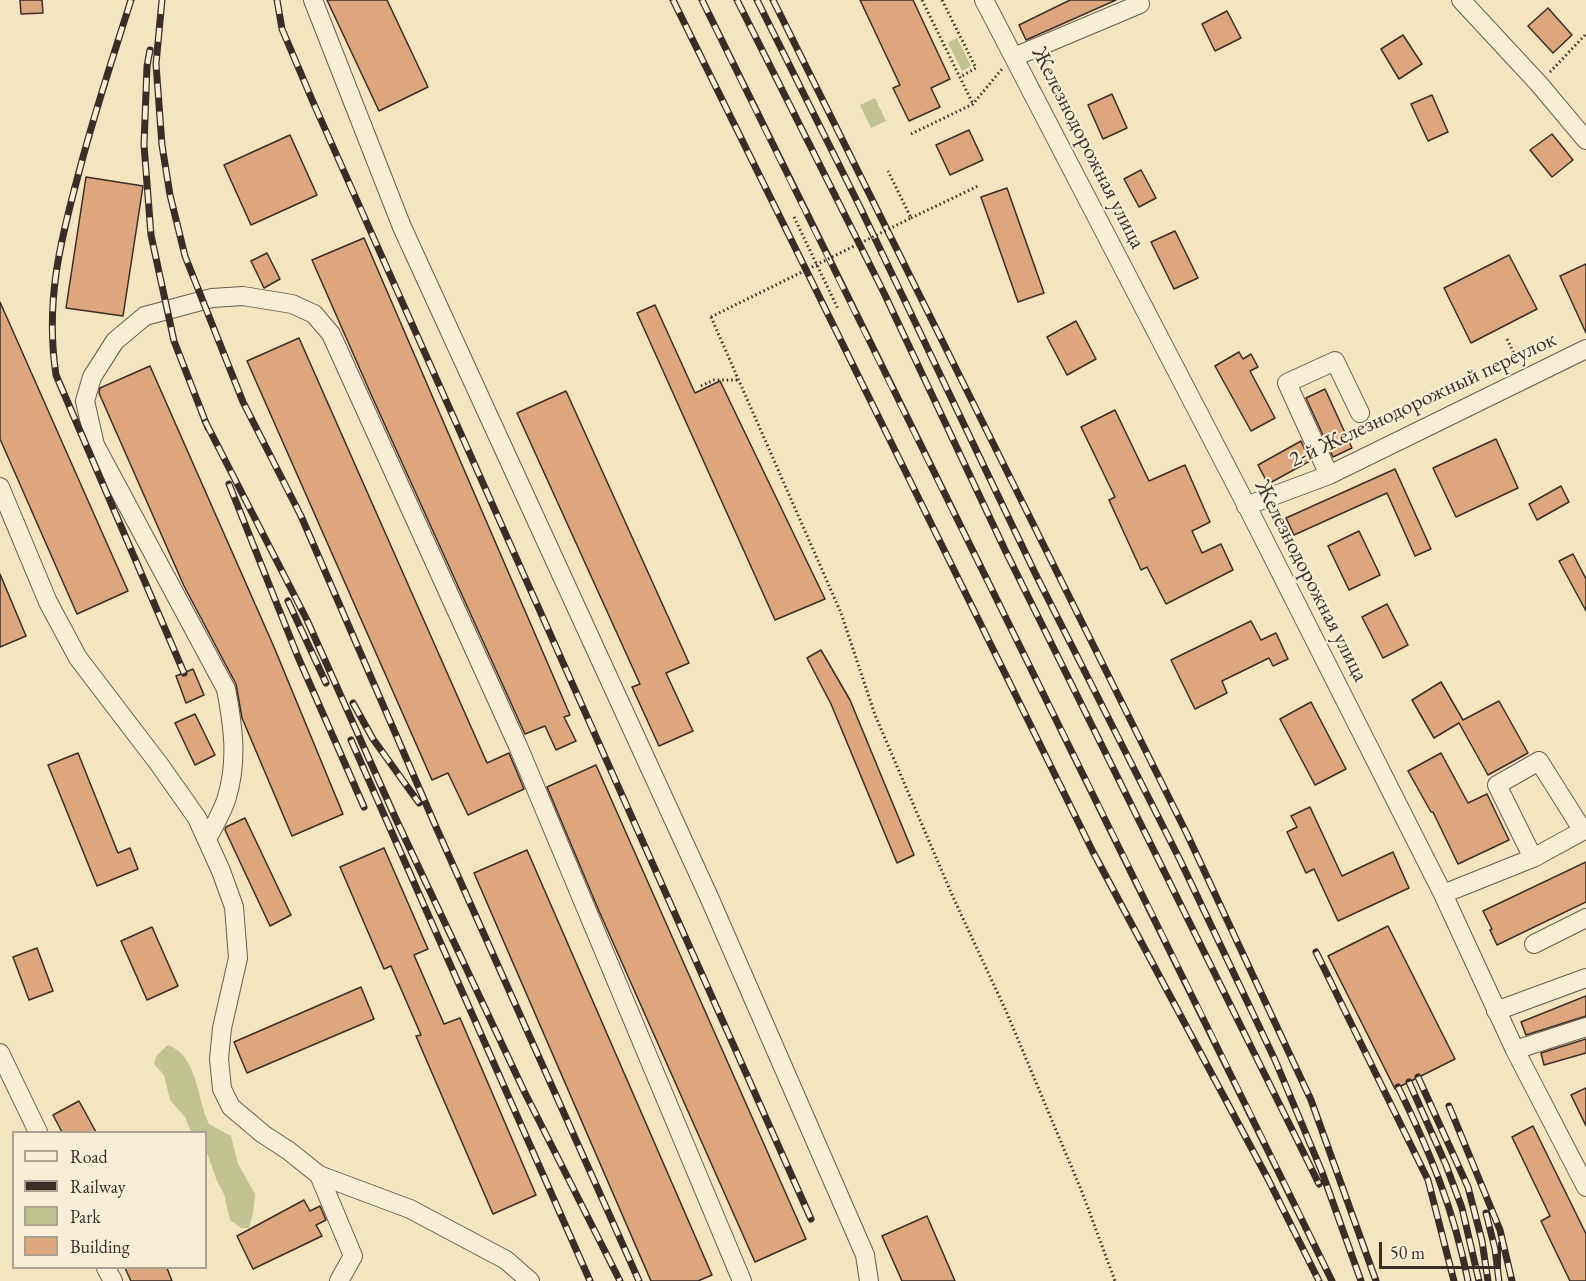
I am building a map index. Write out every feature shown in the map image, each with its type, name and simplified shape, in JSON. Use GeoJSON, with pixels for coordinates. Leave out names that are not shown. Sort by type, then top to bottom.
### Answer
{"type":"FeatureCollection","features":[{"type":"Feature","properties":{"kind":"street"},"geometry":{"type":"LineString","coordinates":[[313,0],[402,227],[709,897],[865,1255],[869,1281]]}},
{"type":"Feature","properties":{"kind":"street","name":"Железнодорожная улица"},"geometry":{"type":"LineString","coordinates":[[984,0],[1246,506],[1443,894],[1515,1050],[1586,1187]]}},
{"type":"Feature","properties":{"kind":"street"},"geometry":{"type":"LineString","coordinates":[[1014,57],[1140,4],[1138,0]]}},
{"type":"Feature","properties":{"kind":"street"},"geometry":{"type":"LineString","coordinates":[[1461,0],[1539,84],[1586,140]]}},
{"type":"Feature","properties":{"kind":"street"},"geometry":{"type":"LineString","coordinates":[[207,839],[227,798],[235,761],[232,720],[225,689],[95,444],[85,401],[92,377],[115,341],[145,316],[212,298],[243,296],[291,304],[314,314],[331,334],[518,746],[742,1281]]}},
{"type":"Feature","properties":{"kind":"street","name":"2-й Железнодорожный переулок"},"geometry":{"type":"LineString","coordinates":[[1246,506],[1329,475],[1586,349]]}},
{"type":"Feature","properties":{"kind":"street"},"geometry":{"type":"LineString","coordinates":[[1329,475],[1287,383],[1335,361],[1360,413]]}},
{"type":"Feature","properties":{"kind":"street"},"geometry":{"type":"LineString","coordinates":[[0,488],[48,602],[78,658],[166,773],[197,818],[221,871],[234,907],[238,958],[222,1028],[219,1059],[222,1089],[231,1107],[319,1175],[410,1209],[506,1260],[530,1281]]}},
{"type":"Feature","properties":{"kind":"street"},"geometry":{"type":"LineString","coordinates":[[1443,894],[1533,858],[1585,830],[1539,760],[1497,784],[1533,858]]}},
{"type":"Feature","properties":{"kind":"street"},"geometry":{"type":"LineString","coordinates":[[1534,944],[1586,918]]}},
{"type":"Feature","properties":{"kind":"street"},"geometry":{"type":"LineString","coordinates":[[1496,1011],[1586,978]]}},
{"type":"Feature","properties":{"kind":"street"},"geometry":{"type":"LineString","coordinates":[[1515,1050],[1586,1027]]}},
{"type":"Feature","properties":{"kind":"street"},"geometry":{"type":"LineString","coordinates":[[0,1053],[38,1131]]}},
{"type":"Feature","properties":{"kind":"street"},"geometry":{"type":"LineString","coordinates":[[319,1175],[354,1256],[339,1281]]}},
{"type":"Feature","properties":{"kind":"path"},"geometry":{"type":"LineString","coordinates":[[922,0],[973,104]]}},
{"type":"Feature","properties":{"kind":"path"},"geometry":{"type":"LineString","coordinates":[[942,0],[976,68],[960,77]]}},
{"type":"Feature","properties":{"kind":"path"},"geometry":{"type":"LineString","coordinates":[[1539,84],[1586,34]]}},
{"type":"Feature","properties":{"kind":"path"},"geometry":{"type":"LineString","coordinates":[[911,134],[973,104],[987,85],[1014,57]]}},
{"type":"Feature","properties":{"kind":"path"},"geometry":{"type":"LineString","coordinates":[[888,171],[911,218]]}},
{"type":"Feature","properties":{"kind":"path"},"geometry":{"type":"LineString","coordinates":[[978,186],[711,317],[841,613],[875,715],[953,897],[1006,1011],[1082,1192],[1115,1281]]}},
{"type":"Feature","properties":{"kind":"path"},"geometry":{"type":"LineString","coordinates":[[794,217],[838,309]]}},
{"type":"Feature","properties":{"kind":"path"},"geometry":{"type":"LineString","coordinates":[[1506,339],[1525,377]]}},
{"type":"Feature","properties":{"kind":"path"},"geometry":{"type":"LineString","coordinates":[[701,386],[714,380],[739,379]]}},
{"type":"Feature","properties":{"kind":"green space"},"geometry":{"type":"Polygon","coordinates":[[[957,38],[971,66],[962,71],[948,43],[957,38]]]}},
{"type":"Feature","properties":{"kind":"green space"},"geometry":{"type":"Polygon","coordinates":[[[875,98],[886,121],[871,128],[860,105],[875,98]]]}},
{"type":"Feature","properties":{"kind":"green space"},"geometry":{"type":"Polygon","coordinates":[[[168,1045],[178,1051],[191,1069],[209,1124],[231,1136],[238,1164],[255,1194],[249,1228],[241,1228],[230,1220],[224,1194],[207,1153],[207,1131],[191,1131],[185,1117],[170,1100],[164,1075],[154,1064],[156,1056],[168,1045]]]}},
{"type":"Feature","properties":{"kind":"building"},"geometry":{"type":"Polygon","coordinates":[[[20,0],[42,0],[43,13],[21,14],[20,0]]]}},
{"type":"Feature","properties":{"kind":"building"},"geometry":{"type":"Polygon","coordinates":[[[327,0],[387,0],[428,87],[379,111],[327,0]]]}},
{"type":"Feature","properties":{"kind":"building"},"geometry":{"type":"Polygon","coordinates":[[[860,0],[913,0],[950,79],[931,88],[940,107],[909,121],[893,88],[900,85],[860,0]]]}},
{"type":"Feature","properties":{"kind":"building"},"geometry":{"type":"Polygon","coordinates":[[[1070,0],[1116,0],[1026,40],[1019,25],[1070,0]]]}},
{"type":"Feature","properties":{"kind":"building"},"geometry":{"type":"Polygon","coordinates":[[[1548,8],[1572,35],[1553,53],[1528,26],[1548,8]]]}},
{"type":"Feature","properties":{"kind":"building"},"geometry":{"type":"Polygon","coordinates":[[[1227,11],[1241,38],[1215,51],[1202,24],[1227,11]]]}},
{"type":"Feature","properties":{"kind":"building"},"geometry":{"type":"Polygon","coordinates":[[[1403,35],[1422,64],[1399,79],[1381,49],[1403,35]]]}},
{"type":"Feature","properties":{"kind":"building"},"geometry":{"type":"Polygon","coordinates":[[[1112,94],[1127,128],[1103,139],[1088,105],[1112,94]]]}},
{"type":"Feature","properties":{"kind":"building"},"geometry":{"type":"Polygon","coordinates":[[[1432,95],[1448,132],[1428,141],[1411,104],[1432,95]]]}},
{"type":"Feature","properties":{"kind":"building"},"geometry":{"type":"Polygon","coordinates":[[[969,130],[983,160],[950,175],[936,145],[969,130]]]}},
{"type":"Feature","properties":{"kind":"building"},"geometry":{"type":"Polygon","coordinates":[[[1552,134],[1573,160],[1552,177],[1530,150],[1552,134]]]}},
{"type":"Feature","properties":{"kind":"building"},"geometry":{"type":"Polygon","coordinates":[[[290,135],[317,195],[251,225],[224,165],[290,135]]]}},
{"type":"Feature","properties":{"kind":"building"},"geometry":{"type":"Polygon","coordinates":[[[1141,170],[1156,198],[1139,207],[1124,179],[1141,170]]]}},
{"type":"Feature","properties":{"kind":"building"},"geometry":{"type":"Polygon","coordinates":[[[86,177],[143,186],[123,316],[66,308],[86,177]]]}},
{"type":"Feature","properties":{"kind":"building"},"geometry":{"type":"Polygon","coordinates":[[[1007,188],[1044,293],[1018,302],[981,197],[1007,188]]]}},
{"type":"Feature","properties":{"kind":"building"},"geometry":{"type":"Polygon","coordinates":[[[1175,231],[1198,278],[1174,289],[1151,242],[1175,231]]]}},
{"type":"Feature","properties":{"kind":"building"},"geometry":{"type":"Polygon","coordinates":[[[364,238],[570,715],[564,717],[576,741],[556,750],[545,726],[525,734],[312,260],[364,238]]]}},
{"type":"Feature","properties":{"kind":"building"},"geometry":{"type":"Polygon","coordinates":[[[267,253],[280,279],[264,288],[251,261],[267,253]]]}},
{"type":"Feature","properties":{"kind":"building"},"geometry":{"type":"Polygon","coordinates":[[[1509,255],[1537,309],[1471,343],[1444,288],[1509,255]]]}},
{"type":"Feature","properties":{"kind":"building"},"geometry":{"type":"Polygon","coordinates":[[[1586,264],[1586,333],[1560,276],[1586,264]]]}},
{"type":"Feature","properties":{"kind":"building"},"geometry":{"type":"Polygon","coordinates":[[[0,302],[128,591],[77,614],[0,439],[0,302]]]}},
{"type":"Feature","properties":{"kind":"building"},"geometry":{"type":"Polygon","coordinates":[[[655,305],[695,393],[720,381],[825,599],[775,620],[637,313],[655,305]]]}},
{"type":"Feature","properties":{"kind":"building"},"geometry":{"type":"Polygon","coordinates":[[[1076,321],[1096,359],[1067,375],[1047,337],[1076,321]]]}},
{"type":"Feature","properties":{"kind":"building"},"geometry":{"type":"Polygon","coordinates":[[[299,338],[487,763],[509,753],[524,789],[468,815],[448,773],[432,780],[247,361],[299,338]]]}},
{"type":"Feature","properties":{"kind":"building"},"geometry":{"type":"Polygon","coordinates":[[[1239,352],[1243,359],[1251,354],[1258,367],[1250,371],[1275,418],[1251,431],[1215,366],[1239,352]]]}},
{"type":"Feature","properties":{"kind":"building"},"geometry":{"type":"Polygon","coordinates":[[[150,366],[274,647],[343,814],[292,836],[242,718],[236,684],[184,586],[99,393],[100,388],[150,366]]]}},
{"type":"Feature","properties":{"kind":"building"},"geometry":{"type":"Polygon","coordinates":[[[1325,389],[1352,448],[1333,457],[1306,398],[1325,389]]]}},
{"type":"Feature","properties":{"kind":"building"},"geometry":{"type":"Polygon","coordinates":[[[566,391],[689,663],[666,673],[693,731],[659,746],[632,687],[640,684],[517,413],[566,391]]]}},
{"type":"Feature","properties":{"kind":"building"},"geometry":{"type":"Polygon","coordinates":[[[1115,410],[1149,481],[1185,465],[1210,522],[1192,531],[1202,553],[1221,544],[1233,570],[1166,604],[1147,567],[1141,570],[1109,500],[1115,497],[1081,427],[1115,410]]]}},
{"type":"Feature","properties":{"kind":"building"},"geometry":{"type":"Polygon","coordinates":[[[1496,439],[1518,488],[1456,517],[1433,468],[1496,439]]]}},
{"type":"Feature","properties":{"kind":"building"},"geometry":{"type":"Polygon","coordinates":[[[1301,441],[1310,461],[1268,484],[1258,465],[1301,441]]]}},
{"type":"Feature","properties":{"kind":"building"},"geometry":{"type":"Polygon","coordinates":[[[1395,469],[1431,549],[1415,556],[1387,493],[1294,535],[1286,518],[1395,469]]]}},
{"type":"Feature","properties":{"kind":"building"},"geometry":{"type":"Polygon","coordinates":[[[1561,486],[1569,502],[1537,520],[1529,504],[1561,486]]]}},
{"type":"Feature","properties":{"kind":"building"},"geometry":{"type":"Polygon","coordinates":[[[1359,531],[1380,575],[1349,590],[1328,546],[1359,531]]]}},
{"type":"Feature","properties":{"kind":"building"},"geometry":{"type":"Polygon","coordinates":[[[1573,554],[1586,579],[1586,611],[1559,561],[1573,554]]]}},
{"type":"Feature","properties":{"kind":"building"},"geometry":{"type":"Polygon","coordinates":[[[0,574],[26,636],[0,647],[0,574]]]}},
{"type":"Feature","properties":{"kind":"building"},"geometry":{"type":"Polygon","coordinates":[[[1387,604],[1408,645],[1383,658],[1362,617],[1387,604]]]}},
{"type":"Feature","properties":{"kind":"building"},"geometry":{"type":"Polygon","coordinates":[[[1251,621],[1261,640],[1276,633],[1288,659],[1273,666],[1269,658],[1222,681],[1227,693],[1195,709],[1171,660],[1251,621]]]}},
{"type":"Feature","properties":{"kind":"building"},"geometry":{"type":"Polygon","coordinates":[[[821,650],[850,700],[914,855],[897,863],[831,704],[807,658],[821,650]]]}},
{"type":"Feature","properties":{"kind":"building"},"geometry":{"type":"Polygon","coordinates":[[[193,669],[204,695],[186,703],[176,676],[193,669]]]}},
{"type":"Feature","properties":{"kind":"building"},"geometry":{"type":"Polygon","coordinates":[[[1441,682],[1463,720],[1499,701],[1528,753],[1488,775],[1459,723],[1434,738],[1412,700],[1441,682]]]}},
{"type":"Feature","properties":{"kind":"building"},"geometry":{"type":"Polygon","coordinates":[[[1311,702],[1346,769],[1315,785],[1280,719],[1311,702]]]}},
{"type":"Feature","properties":{"kind":"building"},"geometry":{"type":"Polygon","coordinates":[[[195,714],[215,755],[195,765],[175,723],[195,714]]]}},
{"type":"Feature","properties":{"kind":"building"},"geometry":{"type":"Polygon","coordinates":[[[78,753],[118,853],[130,848],[138,869],[97,886],[48,765],[78,753]]]}},
{"type":"Feature","properties":{"kind":"building"},"geometry":{"type":"Polygon","coordinates":[[[1441,753],[1468,803],[1487,794],[1509,840],[1458,864],[1433,812],[1408,771],[1441,753]]]}},
{"type":"Feature","properties":{"kind":"building"},"geometry":{"type":"Polygon","coordinates":[[[596,765],[806,1239],[755,1262],[599,911],[547,787],[596,765]]]}},
{"type":"Feature","properties":{"kind":"building"},"geometry":{"type":"Polygon","coordinates":[[[1310,807],[1342,876],[1393,852],[1409,888],[1338,921],[1314,869],[1306,873],[1287,832],[1297,827],[1291,816],[1310,807]]]}},
{"type":"Feature","properties":{"kind":"building"},"geometry":{"type":"Polygon","coordinates":[[[245,818],[291,915],[270,926],[225,830],[226,827],[245,818]]]}},
{"type":"Feature","properties":{"kind":"building"},"geometry":{"type":"Polygon","coordinates":[[[384,848],[428,949],[414,955],[444,1024],[460,1018],[536,1195],[493,1214],[416,1036],[421,1035],[391,966],[384,969],[340,867],[384,848]]]}},
{"type":"Feature","properties":{"kind":"building"},"geometry":{"type":"Polygon","coordinates":[[[527,850],[712,1275],[698,1281],[651,1281],[474,873],[527,850]]]}},
{"type":"Feature","properties":{"kind":"building"},"geometry":{"type":"Polygon","coordinates":[[[1586,862],[1586,902],[1497,945],[1483,911],[1586,862]]]}},
{"type":"Feature","properties":{"kind":"building"},"geometry":{"type":"Polygon","coordinates":[[[1388,926],[1455,1059],[1395,1089],[1328,956],[1388,926]]]}},
{"type":"Feature","properties":{"kind":"building"},"geometry":{"type":"Polygon","coordinates":[[[152,927],[178,986],[147,1000],[121,941],[152,927]]]}},
{"type":"Feature","properties":{"kind":"building"},"geometry":{"type":"Polygon","coordinates":[[[37,948],[53,991],[29,1000],[13,957],[37,948]]]}},
{"type":"Feature","properties":{"kind":"building"},"geometry":{"type":"Polygon","coordinates":[[[361,987],[374,1019],[247,1073],[234,1042],[361,987]]]}},
{"type":"Feature","properties":{"kind":"building"},"geometry":{"type":"Polygon","coordinates":[[[1586,996],[1586,1016],[1526,1035],[1521,1022],[1586,996]]]}},
{"type":"Feature","properties":{"kind":"building"},"geometry":{"type":"Polygon","coordinates":[[[1586,1039],[1586,1053],[1544,1065],[1541,1053],[1586,1039]]]}},
{"type":"Feature","properties":{"kind":"building"},"geometry":{"type":"Polygon","coordinates":[[[1586,1088],[1586,1126],[1571,1095],[1586,1088]]]}},
{"type":"Feature","properties":{"kind":"building"},"geometry":{"type":"Polygon","coordinates":[[[79,1101],[95,1131],[61,1131],[53,1115],[79,1101]]]}},
{"type":"Feature","properties":{"kind":"building"},"geometry":{"type":"Polygon","coordinates":[[[1533,1126],[1586,1234],[1586,1281],[1570,1281],[1541,1221],[1550,1216],[1512,1137],[1533,1126]]]}},
{"type":"Feature","properties":{"kind":"building"},"geometry":{"type":"Polygon","coordinates":[[[304,1200],[310,1211],[320,1206],[326,1220],[316,1225],[322,1236],[253,1269],[237,1236],[304,1200]]]}},
{"type":"Feature","properties":{"kind":"building"},"geometry":{"type":"Polygon","coordinates":[[[927,1216],[955,1281],[902,1281],[882,1236],[927,1216]]]}},
{"type":"Feature","properties":{"kind":"building"},"geometry":{"type":"Polygon","coordinates":[[[125,1269],[167,1269],[172,1281],[131,1281],[125,1269]]]}},
{"type":"Feature","properties":{"kind":"railway"},"geometry":{"type":"LineString","coordinates":[[131,0],[91,129],[60,248],[53,297],[53,348],[56,375],[184,673]]}},
{"type":"Feature","properties":{"kind":"railway"},"geometry":{"type":"LineString","coordinates":[[162,0],[156,64],[162,145],[170,195],[185,256],[243,402],[301,516],[436,827],[639,1281]]}},
{"type":"Feature","properties":{"kind":"railway"},"geometry":{"type":"LineString","coordinates":[[277,0],[282,29],[313,102],[811,1219]]}},
{"type":"Feature","properties":{"kind":"railway"},"geometry":{"type":"LineString","coordinates":[[673,0],[1093,852],[1268,1179],[1319,1281]]}},
{"type":"Feature","properties":{"kind":"railway"},"geometry":{"type":"LineString","coordinates":[[702,0],[1332,1281]]}},
{"type":"Feature","properties":{"kind":"railway"},"geometry":{"type":"LineString","coordinates":[[737,0],[884,293],[1005,550],[1319,1184]]}},
{"type":"Feature","properties":{"kind":"railway"},"geometry":{"type":"LineString","coordinates":[[757,0],[859,205],[1035,573],[1180,860],[1275,1060],[1322,1172],[1361,1281]]}},
{"type":"Feature","properties":{"kind":"railway"},"geometry":{"type":"LineString","coordinates":[[773,0],[1187,834],[1311,1100],[1376,1281]]}},
{"type":"Feature","properties":{"kind":"railway"},"geometry":{"type":"LineString","coordinates":[[150,50],[147,66],[144,145],[151,235],[174,341],[208,428]]}},
{"type":"Feature","properties":{"kind":"railway"},"geometry":{"type":"LineString","coordinates":[[205,421],[307,620],[395,817],[524,1091],[620,1281]]}},
{"type":"Feature","properties":{"kind":"railway"},"geometry":{"type":"LineString","coordinates":[[229,484],[298,657],[364,807]]}},
{"type":"Feature","properties":{"kind":"railway"},"geometry":{"type":"LineString","coordinates":[[288,601],[326,683]]}},
{"type":"Feature","properties":{"kind":"railway"},"geometry":{"type":"LineString","coordinates":[[353,703],[373,739],[419,803]]}},
{"type":"Feature","properties":{"kind":"railway"},"geometry":{"type":"LineString","coordinates":[[351,740],[590,1281]]}},
{"type":"Feature","properties":{"kind":"railway"},"geometry":{"type":"LineString","coordinates":[[1316,952],[1428,1180],[1454,1281]]}},
{"type":"Feature","properties":{"kind":"railway"},"geometry":{"type":"LineString","coordinates":[[1418,1077],[1468,1187],[1482,1241],[1488,1281]]}},
{"type":"Feature","properties":{"kind":"railway"},"geometry":{"type":"LineString","coordinates":[[1409,1082],[1446,1165],[1462,1208],[1479,1281]]}},
{"type":"Feature","properties":{"kind":"railway"},"geometry":{"type":"LineString","coordinates":[[1398,1087],[1440,1182],[1456,1230],[1468,1281]]}},
{"type":"Feature","properties":{"kind":"railway"},"geometry":{"type":"LineString","coordinates":[[1449,1106],[1500,1230],[1512,1281]]}},
{"type":"Feature","properties":{"kind":"railway"},"geometry":{"type":"LineString","coordinates":[[1486,1213],[1495,1249],[1499,1281]]}}]}
